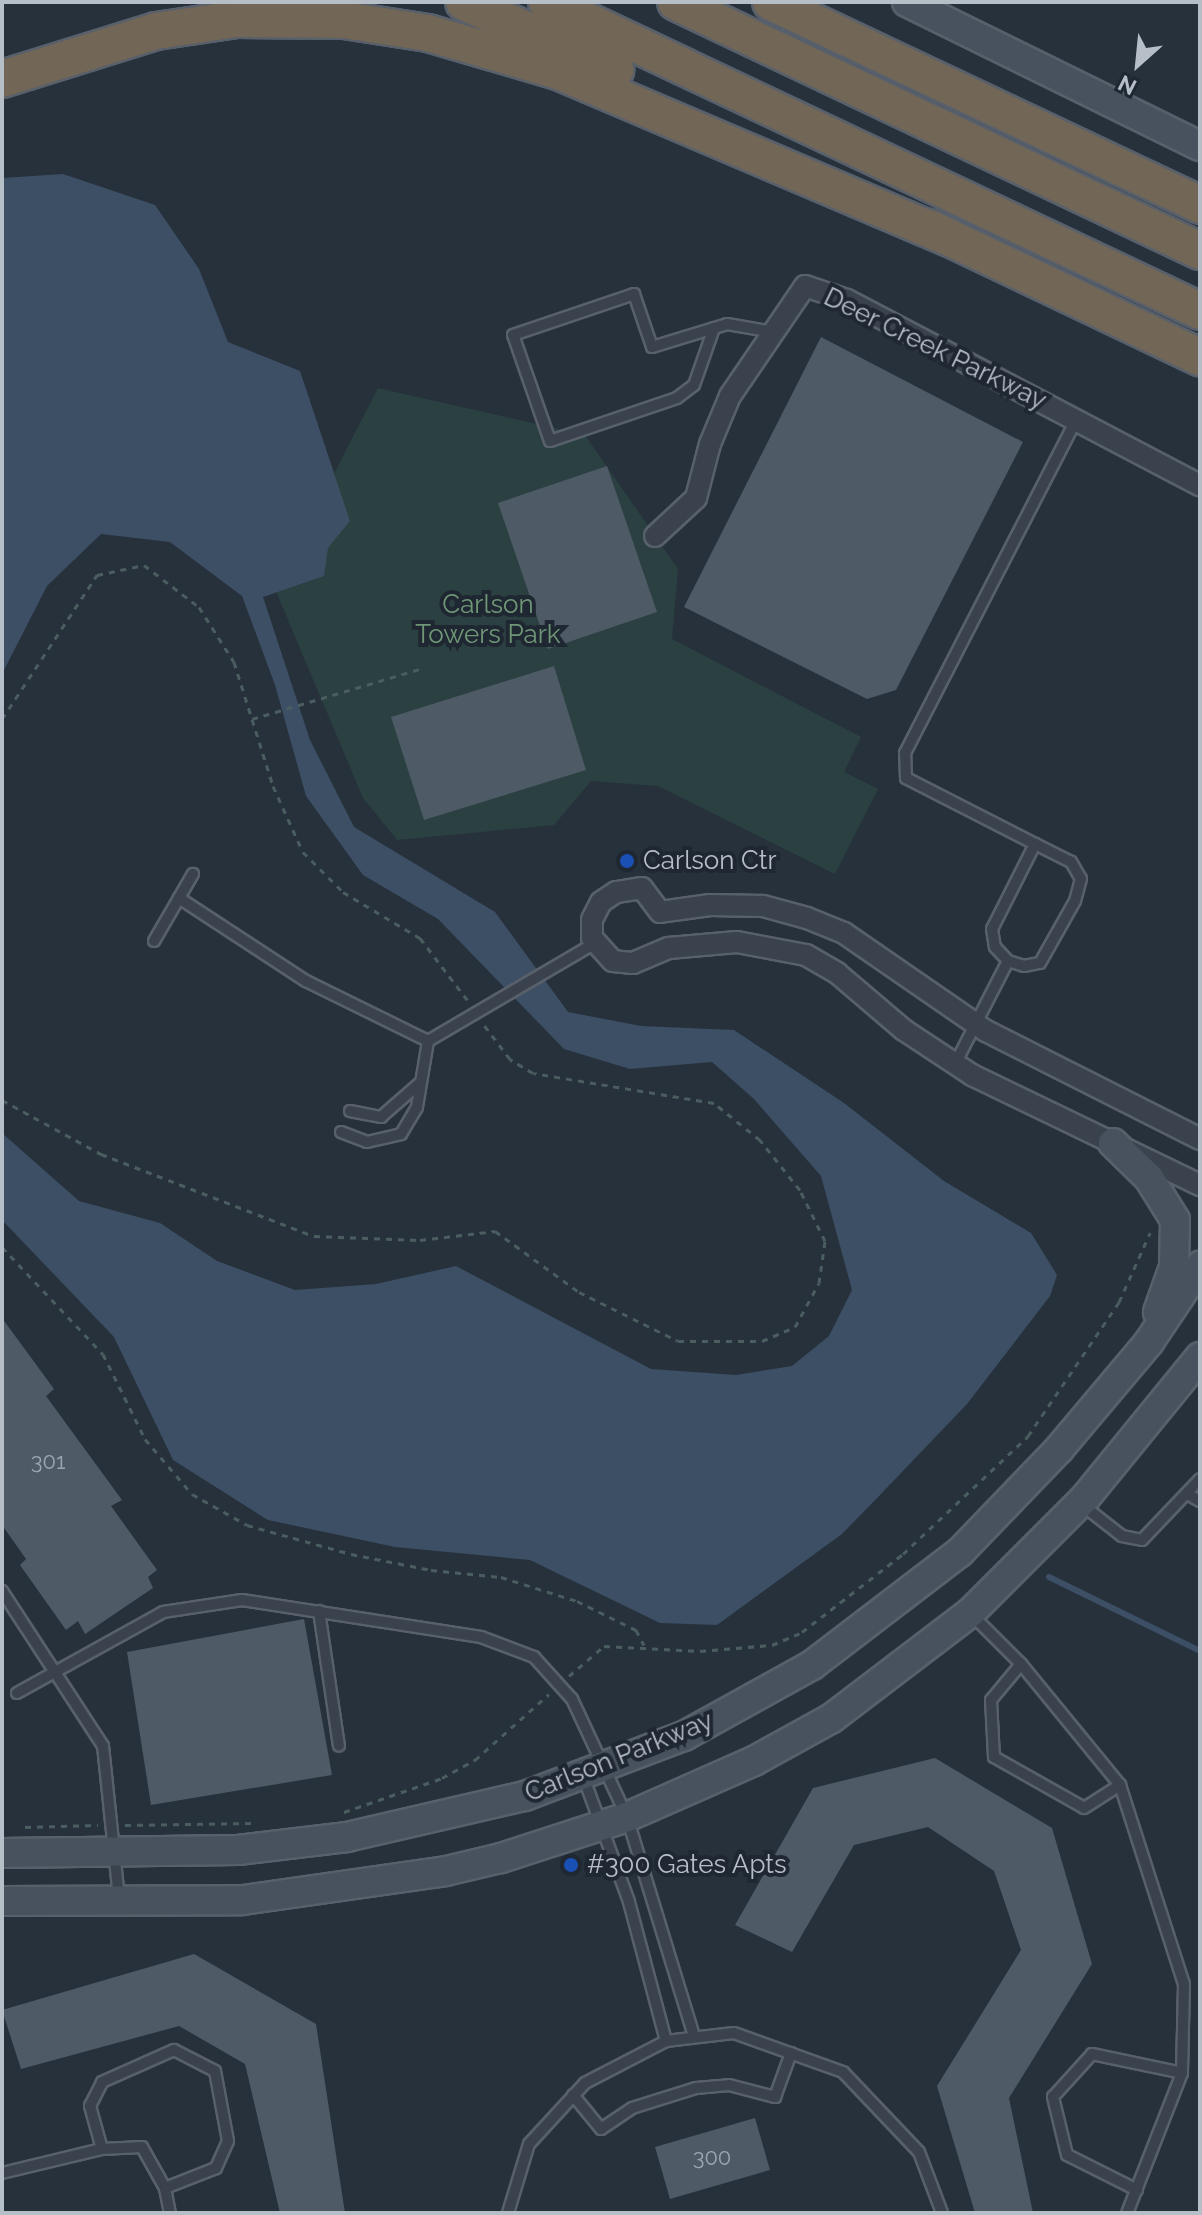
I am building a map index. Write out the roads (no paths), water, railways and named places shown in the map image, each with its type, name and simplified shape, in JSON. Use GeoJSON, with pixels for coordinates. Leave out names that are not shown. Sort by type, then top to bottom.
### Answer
{"type":"FeatureCollection","features":[{"type":"Feature","properties":{"kind":"highway"},"geometry":{"type":"LineString","coordinates":[[464,2],[669,96],[948,237],[1200,357]]}},
{"type":"Feature","properties":{"kind":"highway"},"geometry":{"type":"LineString","coordinates":[[547,2],[1200,311]]}},
{"type":"Feature","properties":{"kind":"highway"},"geometry":{"type":"LineString","coordinates":[[676,2],[1200,251]]}},
{"type":"Feature","properties":{"kind":"highway"},"geometry":{"type":"LineString","coordinates":[[771,2],[1200,205]]}},
{"type":"Feature","properties":{"kind":"highway"},"geometry":{"type":"LineString","coordinates":[[799,2],[934,81]]}},
{"type":"Feature","properties":{"kind":"highway"},"geometry":{"type":"LineString","coordinates":[[2,79],[156,31],[237,19],[344,20],[415,31],[558,71],[948,237]]}},
{"type":"Feature","properties":{"kind":"main road"},"geometry":{"type":"LineString","coordinates":[[917,4],[1200,146]]}},
{"type":"Feature","properties":{"kind":"main road"},"geometry":{"type":"LineString","coordinates":[[1113,1143],[1149,1178],[1175,1220],[1174,1267],[1149,1342]]}},
{"type":"Feature","properties":{"kind":"main road","name":"Carlson Parkway"},"geometry":{"type":"LineString","coordinates":[[2,1853],[113,1839],[238,1850],[347,1837],[477,1810],[595,1772],[684,1736],[781,1685],[898,1602],[960,1552],[1027,1483],[1149,1342],[1200,1266]]}},
{"type":"Feature","properties":{"kind":"main road","name":"Carlson Parkway"},"geometry":{"type":"LineString","coordinates":[[2,1901],[119,1898],[243,1900],[338,1889],[501,1858],[615,1821],[754,1761],[832,1718],[970,1613],[1080,1504],[1200,1357]]}},
{"type":"Feature","properties":{"kind":"street","name":"Deer Creek Parkway"},"geometry":{"type":"LineString","coordinates":[[655,536],[696,498],[710,444],[730,396],[805,286],[847,300],[1200,485]]}},
{"type":"Feature","properties":{"kind":"street"},"geometry":{"type":"LineString","coordinates":[[669,948],[660,912],[642,888],[616,892],[601,902],[592,920],[595,943],[613,961],[633,963],[669,948],[737,942],[806,955],[837,973],[904,1030],[955,1064],[1200,1185]]}},
{"type":"Feature","properties":{"kind":"street"},"geometry":{"type":"LineString","coordinates":[[660,912],[710,905],[763,906],[807,918],[844,933],[975,1024],[1200,1139]]}},
{"type":"Feature","properties":{"kind":"lane"},"geometry":{"type":"LineString","coordinates":[[714,328],[694,385],[677,398],[550,441],[513,335],[634,294],[652,347],[727,324],[776,332]]}},
{"type":"Feature","properties":{"kind":"lane"},"geometry":{"type":"LineString","coordinates":[[1035,844],[992,929],[995,947],[1008,961],[1024,966],[1040,963],[1081,879],[1071,862],[906,778],[905,753],[1076,420]]}},
{"type":"Feature","properties":{"kind":"lane"},"geometry":{"type":"LineString","coordinates":[[154,941],[193,874]]}},
{"type":"Feature","properties":{"kind":"lane"},"geometry":{"type":"LineString","coordinates":[[179,898],[306,981],[428,1041]]}},
{"type":"Feature","properties":{"kind":"lane"},"geometry":{"type":"LineString","coordinates":[[428,1041],[595,943]]}},
{"type":"Feature","properties":{"kind":"lane"},"geometry":{"type":"LineString","coordinates":[[955,1064],[1008,961]]}},
{"type":"Feature","properties":{"kind":"lane"},"geometry":{"type":"LineString","coordinates":[[341,1132],[367,1142],[401,1134],[417,1107],[428,1041]]}},
{"type":"Feature","properties":{"kind":"lane"},"geometry":{"type":"LineString","coordinates":[[350,1111],[381,1117],[420,1083]]}},
{"type":"Feature","properties":{"kind":"lane"},"geometry":{"type":"LineString","coordinates":[[1080,1504],[1122,1536],[1142,1540],[1189,1495],[1200,1479]]}},
{"type":"Feature","properties":{"kind":"lane"},"geometry":{"type":"LineString","coordinates":[[1189,1495],[1200,1501]]}},
{"type":"Feature","properties":{"kind":"lane"},"geometry":{"type":"LineString","coordinates":[[2,1591],[57,1669],[103,1746],[119,1898]]}},
{"type":"Feature","properties":{"kind":"lane"},"geometry":{"type":"LineString","coordinates":[[17,1693],[163,1612],[242,1600],[481,1637],[534,1657],[572,1699],[595,1772],[694,2036]]}},
{"type":"Feature","properties":{"kind":"lane"},"geometry":{"type":"LineString","coordinates":[[319,1611],[339,1746]]}},
{"type":"Feature","properties":{"kind":"lane"},"geometry":{"type":"LineString","coordinates":[[970,1613],[1021,1664],[1120,1785],[1184,1984],[1182,2073],[1127,2213]]}},
{"type":"Feature","properties":{"kind":"lane"},"geometry":{"type":"LineString","coordinates":[[1021,1664],[991,1700],[994,1757],[1084,1808],[1120,1785]]}},
{"type":"Feature","properties":{"kind":"lane"},"geometry":{"type":"LineString","coordinates":[[595,1772],[615,1821],[666,2041]]}},
{"type":"Feature","properties":{"kind":"lane"},"geometry":{"type":"LineString","coordinates":[[508,2213],[529,2144],[585,2083],[666,2041],[734,2033],[843,2072],[919,2152],[942,2213]]}},
{"type":"Feature","properties":{"kind":"lane"},"geometry":{"type":"LineString","coordinates":[[102,2149],[90,2106],[102,2082],[174,2050],[215,2071],[228,2141],[216,2168],[165,2188]]}},
{"type":"Feature","properties":{"kind":"lane"},"geometry":{"type":"LineString","coordinates":[[573,2095],[601,2129],[632,2108],[696,2088],[729,2085],[775,2097],[791,2053]]}},
{"type":"Feature","properties":{"kind":"lane"},"geometry":{"type":"LineString","coordinates":[[1137,2190],[1067,2155],[1053,2097],[1092,2054],[1182,2073]]}},
{"type":"Feature","properties":{"kind":"lane"},"geometry":{"type":"LineString","coordinates":[[2,2173],[102,2149],[142,2147],[165,2188],[170,2213]]}},
{"type":"Feature","properties":{"kind":"water"},"geometry":{"type":"Polygon","coordinates":[[[63,174],[155,205],[199,269],[228,342],[300,371],[350,521],[328,548],[324,576],[263,597],[310,740],[354,827],[495,912],[568,1012],[641,1026],[734,1030],[844,1103],[944,1181],[1031,1233],[1057,1275],[1050,1296],[967,1404],[880,1495],[842,1534],[717,1625],[660,1623],[530,1560],[395,1547],[268,1520],[173,1460],[114,1337],[2,1220],[2,1133],[79,1201],[160,1223],[217,1261],[295,1290],[376,1284],[456,1266],[651,1369],[736,1375],[792,1366],[829,1336],[852,1290],[821,1176],[754,1099],[712,1062],[630,1069],[564,1049],[438,919],[363,875],[306,796],[275,685],[242,596],[170,542],[101,534],[47,586],[2,674],[2,178],[63,174]]]}},
{"type":"Feature","properties":{"kind":"waterway"},"geometry":{"type":"LineString","coordinates":[[1049,1577],[1200,1651]]}},
{"type":"Feature","properties":{"kind":"place","name":"Carlson Ctr"},"geometry":{"type":"Point","coordinates":[627,861]}},
{"type":"Feature","properties":{"kind":"place","name":"#300 Gates Apts"},"geometry":{"type":"Point","coordinates":[571,1865]}},
{"type":"Feature","properties":{"kind":"park label","name":"Carlson Towers Park"},"geometry":{"type":"Point","coordinates":[488,620]}}]}
